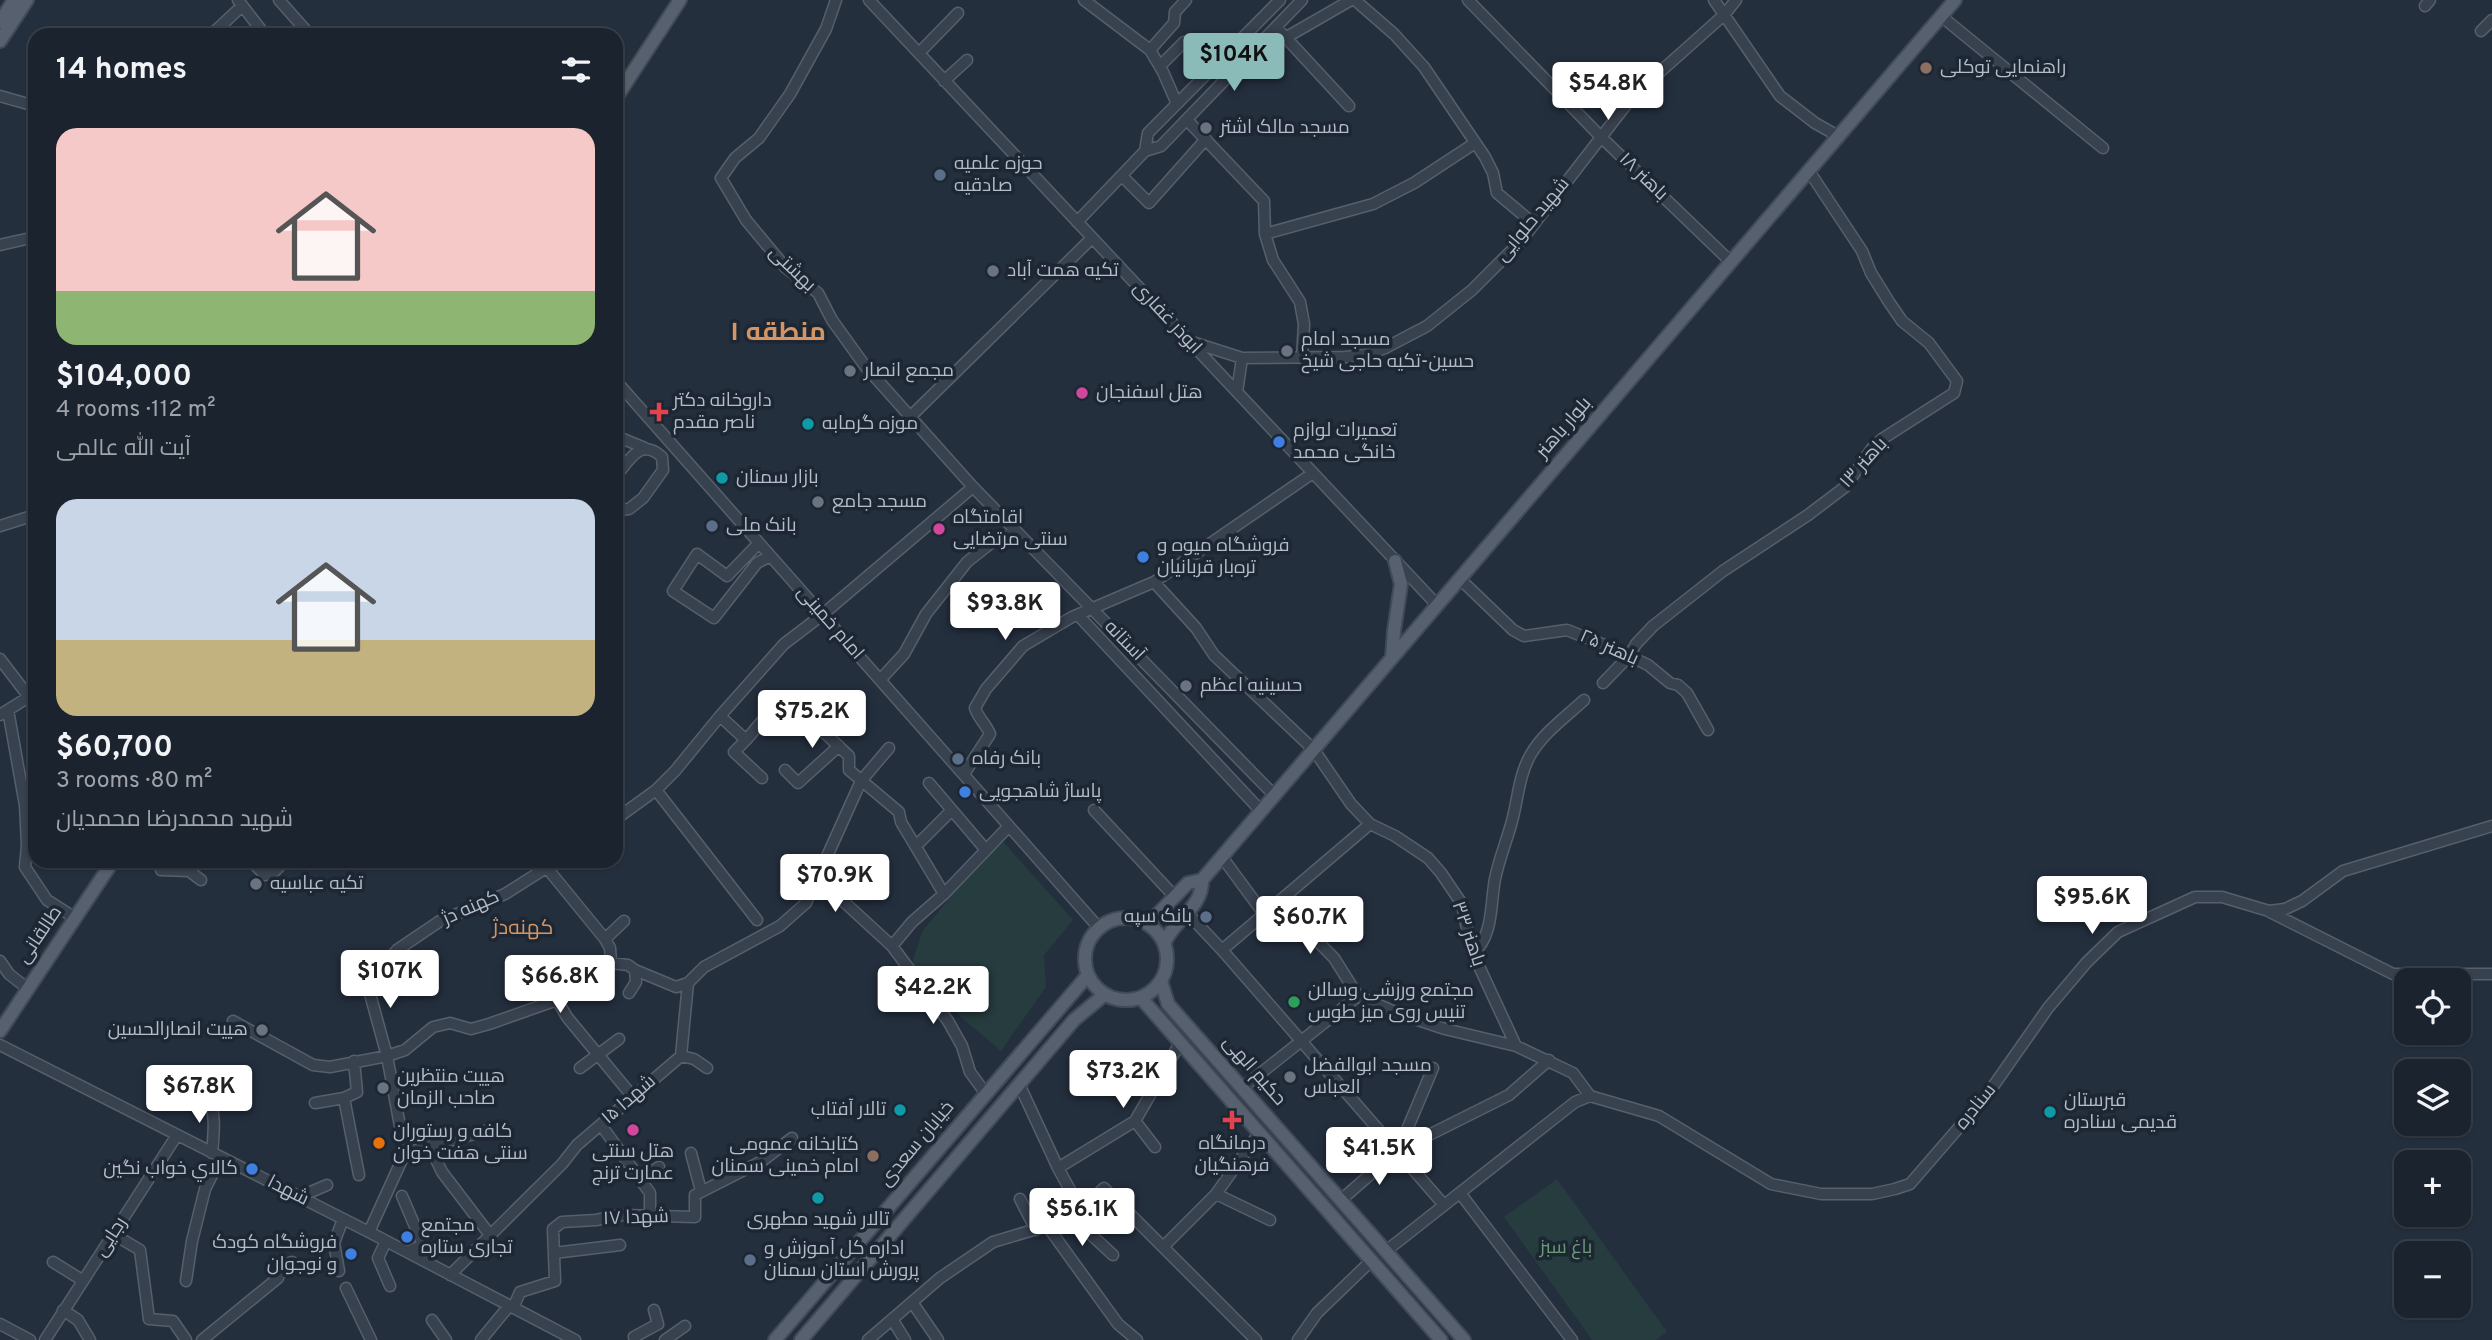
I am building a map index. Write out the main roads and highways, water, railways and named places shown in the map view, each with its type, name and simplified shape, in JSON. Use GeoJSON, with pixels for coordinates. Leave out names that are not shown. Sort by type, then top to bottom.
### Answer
{"type":"FeatureCollection","features":[{"type":"Feature","properties":{"kind":"main road"},"geometry":{"type":"LineString","coordinates":[[0,22],[14,0]]}},
{"type":"Feature","properties":{"kind":"main road"},"geometry":{"type":"LineString","coordinates":[[0,41],[27,0]]}},
{"type":"Feature","properties":{"kind":"main road"},"geometry":{"type":"LineString","coordinates":[[623,87],[680,0]]}},
{"type":"Feature","properties":{"kind":"main road","name":"بلوار باهنر"},"geometry":{"type":"LineString","coordinates":[[1202,880],[1955,0]]}},
{"type":"Feature","properties":{"kind":"main road"},"geometry":{"type":"LineString","coordinates":[[1392,658],[1401,584],[1395,561]]}},
{"type":"Feature","properties":{"kind":"main road","name":"طالقانی"},"geometry":{"type":"LineString","coordinates":[[0,1031],[108,868]]}},
{"type":"Feature","properties":{"kind":"main road"},"geometry":{"type":"LineString","coordinates":[[1147,924],[1188,883],[1202,880],[1203,891],[1188,914],[1169,931],[1164,944]]}},
{"type":"Feature","properties":{"kind":"main road"},"geometry":{"type":"LineString","coordinates":[[1136,919],[1147,924],[1164,944],[1167,956],[1166,970],[1161,981],[1142,998],[1116,1000],[1104,995],[1094,986],[1085,962],[1091,938],[1099,928],[1110,921],[1136,919]]}},
{"type":"Feature","properties":{"kind":"main road","name":"خیابان سعدی"},"geometry":{"type":"LineString","coordinates":[[775,1340],[1088,975]]}},
{"type":"Feature","properties":{"kind":"main road","name":"حکیم الهی"},"geometry":{"type":"LineString","coordinates":[[1161,981],[1168,1004],[1464,1340]]}},
{"type":"Feature","properties":{"kind":"main road","name":"خیابان سعدی"},"geometry":{"type":"LineString","coordinates":[[801,1340],[1074,1020],[1104,995]]}},
{"type":"Feature","properties":{"kind":"main road","name":"حکیم الهی"},"geometry":{"type":"LineString","coordinates":[[1142,998],[1438,1339]]}},
{"type":"Feature","properties":{"kind":"main road"},"geometry":{"type":"LineString","coordinates":[[1155,1015],[1168,1004]]}},
{"type":"Feature","properties":{"kind":"main road"},"geometry":{"type":"LineString","coordinates":[[1024,1050],[1033,1050],[1038,1062]]}},
{"type":"Feature","properties":{"kind":"main road"},"geometry":{"type":"LineString","coordinates":[[1371,1261],[1386,1251]]}},
{"type":"Feature","properties":{"kind":"place","name":"راهنمایی توکلی"},"geometry":{"type":"Point","coordinates":[1926,68]}},
{"type":"Feature","properties":{"kind":"place","name":"مسجد مالک اشتر"},"geometry":{"type":"Point","coordinates":[1206,128]}},
{"type":"Feature","properties":{"kind":"place","name":"حوزه علمیه صادقیه"},"geometry":{"type":"Point","coordinates":[940,175]}},
{"type":"Feature","properties":{"kind":"place","name":"تکیه همت آباد"},"geometry":{"type":"Point","coordinates":[993,271]}},
{"type":"Feature","properties":{"kind":"place","name":"مسجد امام حسین-تکیه حاجی شیخ"},"geometry":{"type":"Point","coordinates":[1287,351]}},
{"type":"Feature","properties":{"kind":"place","name":"مجمع انصار"},"geometry":{"type":"Point","coordinates":[850,371]}},
{"type":"Feature","properties":{"kind":"place","name":"هتل اسفنجان"},"geometry":{"type":"Point","coordinates":[1082,393]}},
{"type":"Feature","properties":{"kind":"place","name":"داروخانه دکتر ناصر مقدم"},"geometry":{"type":"Point","coordinates":[659,412]}},
{"type":"Feature","properties":{"kind":"place","name":"موزه گرمابه"},"geometry":{"type":"Point","coordinates":[808,424]}},
{"type":"Feature","properties":{"kind":"place","name":"تعمیرات لوازم خانگی محمد"},"geometry":{"type":"Point","coordinates":[1279,442]}},
{"type":"Feature","properties":{"kind":"place","name":"بازار سمنان"},"geometry":{"type":"Point","coordinates":[722,478]}},
{"type":"Feature","properties":{"kind":"place","name":"مسجد جامع"},"geometry":{"type":"Point","coordinates":[818,502]}},
{"type":"Feature","properties":{"kind":"place","name":"بانک ملی"},"geometry":{"type":"Point","coordinates":[712,526]}},
{"type":"Feature","properties":{"kind":"place","name":"اقامتگاه سنتی مرتضایی"},"geometry":{"type":"Point","coordinates":[939,529]}},
{"type":"Feature","properties":{"kind":"place","name":"فروشگاه میوه و تره‌بار قربانیان"},"geometry":{"type":"Point","coordinates":[1143,557]}},
{"type":"Feature","properties":{"kind":"place","name":"حسینیه اعظم"},"geometry":{"type":"Point","coordinates":[1186,686]}},
{"type":"Feature","properties":{"kind":"place","name":"بانک رفاه"},"geometry":{"type":"Point","coordinates":[958,759]}},
{"type":"Feature","properties":{"kind":"place","name":"پاساژ شاهجویی"},"geometry":{"type":"Point","coordinates":[965,792]}},
{"type":"Feature","properties":{"kind":"place","name":"تکیه عباسیه"},"geometry":{"type":"Point","coordinates":[256,884]}},
{"type":"Feature","properties":{"kind":"place","name":"بانک سپه"},"geometry":{"type":"Point","coordinates":[1206,917]}},
{"type":"Feature","properties":{"kind":"place","name":"مجتمع ورزشی وسالن تنیس روی میز طوس"},"geometry":{"type":"Point","coordinates":[1294,1002]}},
{"type":"Feature","properties":{"kind":"place","name":"هییت انصارالحسین"},"geometry":{"type":"Point","coordinates":[262,1030]}},
{"type":"Feature","properties":{"kind":"place","name":"مسجد ابوالفضل العباس"},"geometry":{"type":"Point","coordinates":[1290,1077]}},
{"type":"Feature","properties":{"kind":"place","name":"هییت منتظرین صاحب الزمان"},"geometry":{"type":"Point","coordinates":[383,1088]}},
{"type":"Feature","properties":{"kind":"place","name":"تالار آفتاب"},"geometry":{"type":"Point","coordinates":[900,1110]}},
{"type":"Feature","properties":{"kind":"place","name":"قبرستان قدیمی سنادره"},"geometry":{"type":"Point","coordinates":[2050,1112]}},
{"type":"Feature","properties":{"kind":"place","name":"درمانگاه فرهنگیان"},"geometry":{"type":"Point","coordinates":[1232,1120]}},
{"type":"Feature","properties":{"kind":"place","name":"هتل سنتی عمارت ترنج"},"geometry":{"type":"Point","coordinates":[633,1130]}},
{"type":"Feature","properties":{"kind":"place","name":"کافه و رستوران سنتی هفت خوان"},"geometry":{"type":"Point","coordinates":[379,1143]}},
{"type":"Feature","properties":{"kind":"place","name":"کتابخانه عمومی امام خمینی سمنان"},"geometry":{"type":"Point","coordinates":[873,1156]}},
{"type":"Feature","properties":{"kind":"place","name":"كالاي خواب نگين"},"geometry":{"type":"Point","coordinates":[252,1169]}},
{"type":"Feature","properties":{"kind":"place","name":"تالار شهید مطهری"},"geometry":{"type":"Point","coordinates":[818,1198]}},
{"type":"Feature","properties":{"kind":"place","name":"مجتمع تجاری ستاره"},"geometry":{"type":"Point","coordinates":[407,1237]}},
{"type":"Feature","properties":{"kind":"place","name":"فروشگاه کودک و نوجوان"},"geometry":{"type":"Point","coordinates":[351,1254]}},
{"type":"Feature","properties":{"kind":"place","name":"اداره کل آموزش و پرورش استان سمنان"},"geometry":{"type":"Point","coordinates":[750,1260]}},
{"type":"Feature","properties":{"kind":"district","name":"منطقه ۱"},"geometry":{"type":"Point","coordinates":[778,333]}},
{"type":"Feature","properties":{"kind":"district","name":"کهنه‌دژ"},"geometry":{"type":"Point","coordinates":[523,928]}},
{"type":"Feature","properties":{"kind":"park label","name":"باغ سبز"},"geometry":{"type":"Point","coordinates":[1566,1248]}}]}
